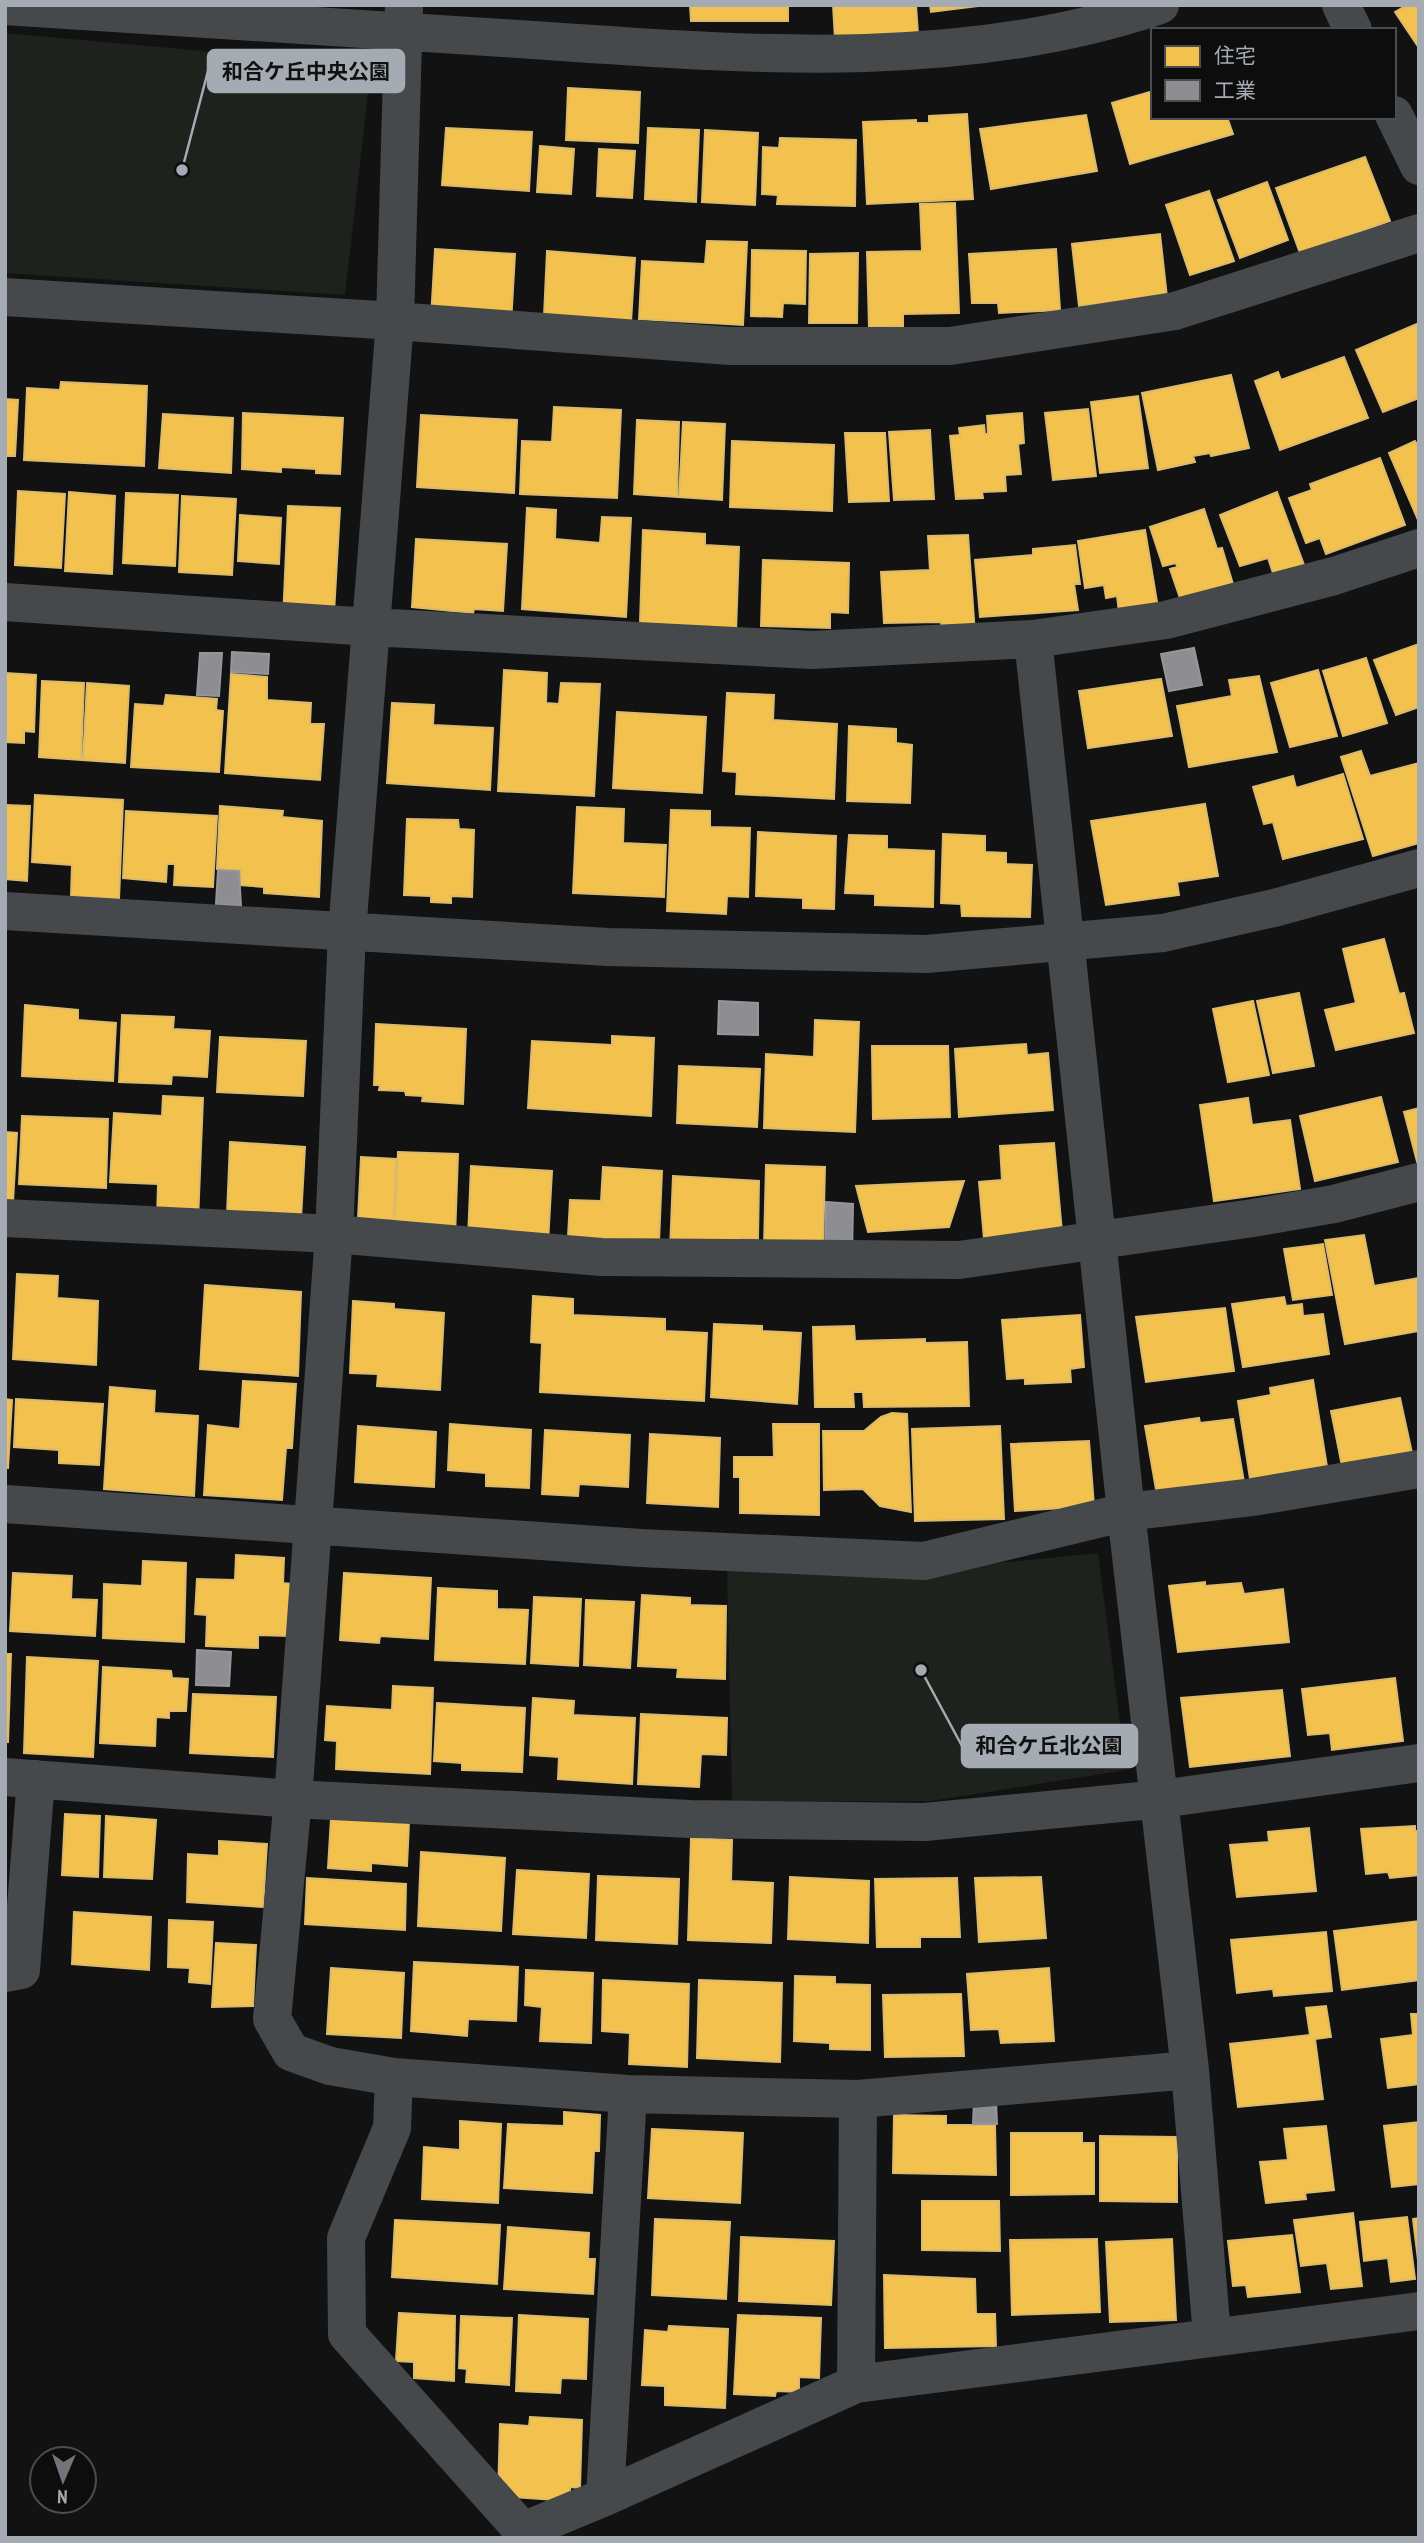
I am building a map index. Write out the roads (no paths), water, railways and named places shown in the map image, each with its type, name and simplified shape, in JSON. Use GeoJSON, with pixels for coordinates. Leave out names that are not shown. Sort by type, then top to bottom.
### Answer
{"type":"FeatureCollection","features":[{"type":"Feature","properties":{"kind":"street"},"geometry":{"type":"LineString","coordinates":[[5,6],[403,18],[674,49],[866,55],[1013,41],[1112,21],[1160,5]]}},
{"type":"Feature","properties":{"kind":"street"},"geometry":{"type":"LineString","coordinates":[[1341,5],[1352,28]]}},
{"type":"Feature","properties":{"kind":"street"},"geometry":{"type":"LineString","coordinates":[[403,18],[395,321],[347,932],[334,1234],[293,1798],[272,2019],[291,2052],[330,2066],[394,2077],[628,2094],[858,2099],[1190,2070]]}},
{"type":"Feature","properties":{"kind":"street"},"geometry":{"type":"LineString","coordinates":[[1396,119],[1419,166]]}},
{"type":"Feature","properties":{"kind":"street"},"geometry":{"type":"LineString","coordinates":[[5,297],[395,321],[731,346],[950,346],[1175,310],[1419,233]]}},
{"type":"Feature","properties":{"kind":"street"},"geometry":{"type":"LineString","coordinates":[[5,602],[370,627],[812,650],[1032,639],[1166,620],[1334,576],[1419,548]]}},
{"type":"Feature","properties":{"kind":"street"},"geometry":{"type":"LineString","coordinates":[[1032,639],[1126,1512],[1190,2070],[1212,2336]]}},
{"type":"Feature","properties":{"kind":"street"},"geometry":{"type":"LineString","coordinates":[[5,911],[608,947],[926,954],[1163,933],[1278,907],[1419,867]]}},
{"type":"Feature","properties":{"kind":"street"},"geometry":{"type":"LineString","coordinates":[[5,1218],[334,1234],[601,1256],[959,1260],[1320,1206],[1419,1182]]}},
{"type":"Feature","properties":{"kind":"street"},"geometry":{"type":"LineString","coordinates":[[5,1504],[641,1548],[924,1561],[1126,1512],[1253,1496],[1419,1469]]}},
{"type":"Feature","properties":{"kind":"street"},"geometry":{"type":"LineString","coordinates":[[5,1973],[21,1970],[20,1778],[293,1798],[690,1819],[925,1822],[1161,1799],[1419,1763]]}},
{"type":"Feature","properties":{"kind":"street"},"geometry":{"type":"LineString","coordinates":[[394,2077],[392,2128],[346,2238],[347,2334],[523,2531],[856,2384],[1419,2311]]}},
{"type":"Feature","properties":{"kind":"street"},"geometry":{"type":"LineString","coordinates":[[605,2497],[628,2094]]}},
{"type":"Feature","properties":{"kind":"street"},"geometry":{"type":"LineString","coordinates":[[856,2384],[858,2099]]}},
{"type":"Feature","properties":{"kind":"place","name":"和合ケ丘中央公園"},"geometry":{"type":"Point","coordinates":[182,170]}},
{"type":"Feature","properties":{"kind":"place","name":"和合ケ丘北公園"},"geometry":{"type":"Point","coordinates":[921,1670]}}]}
